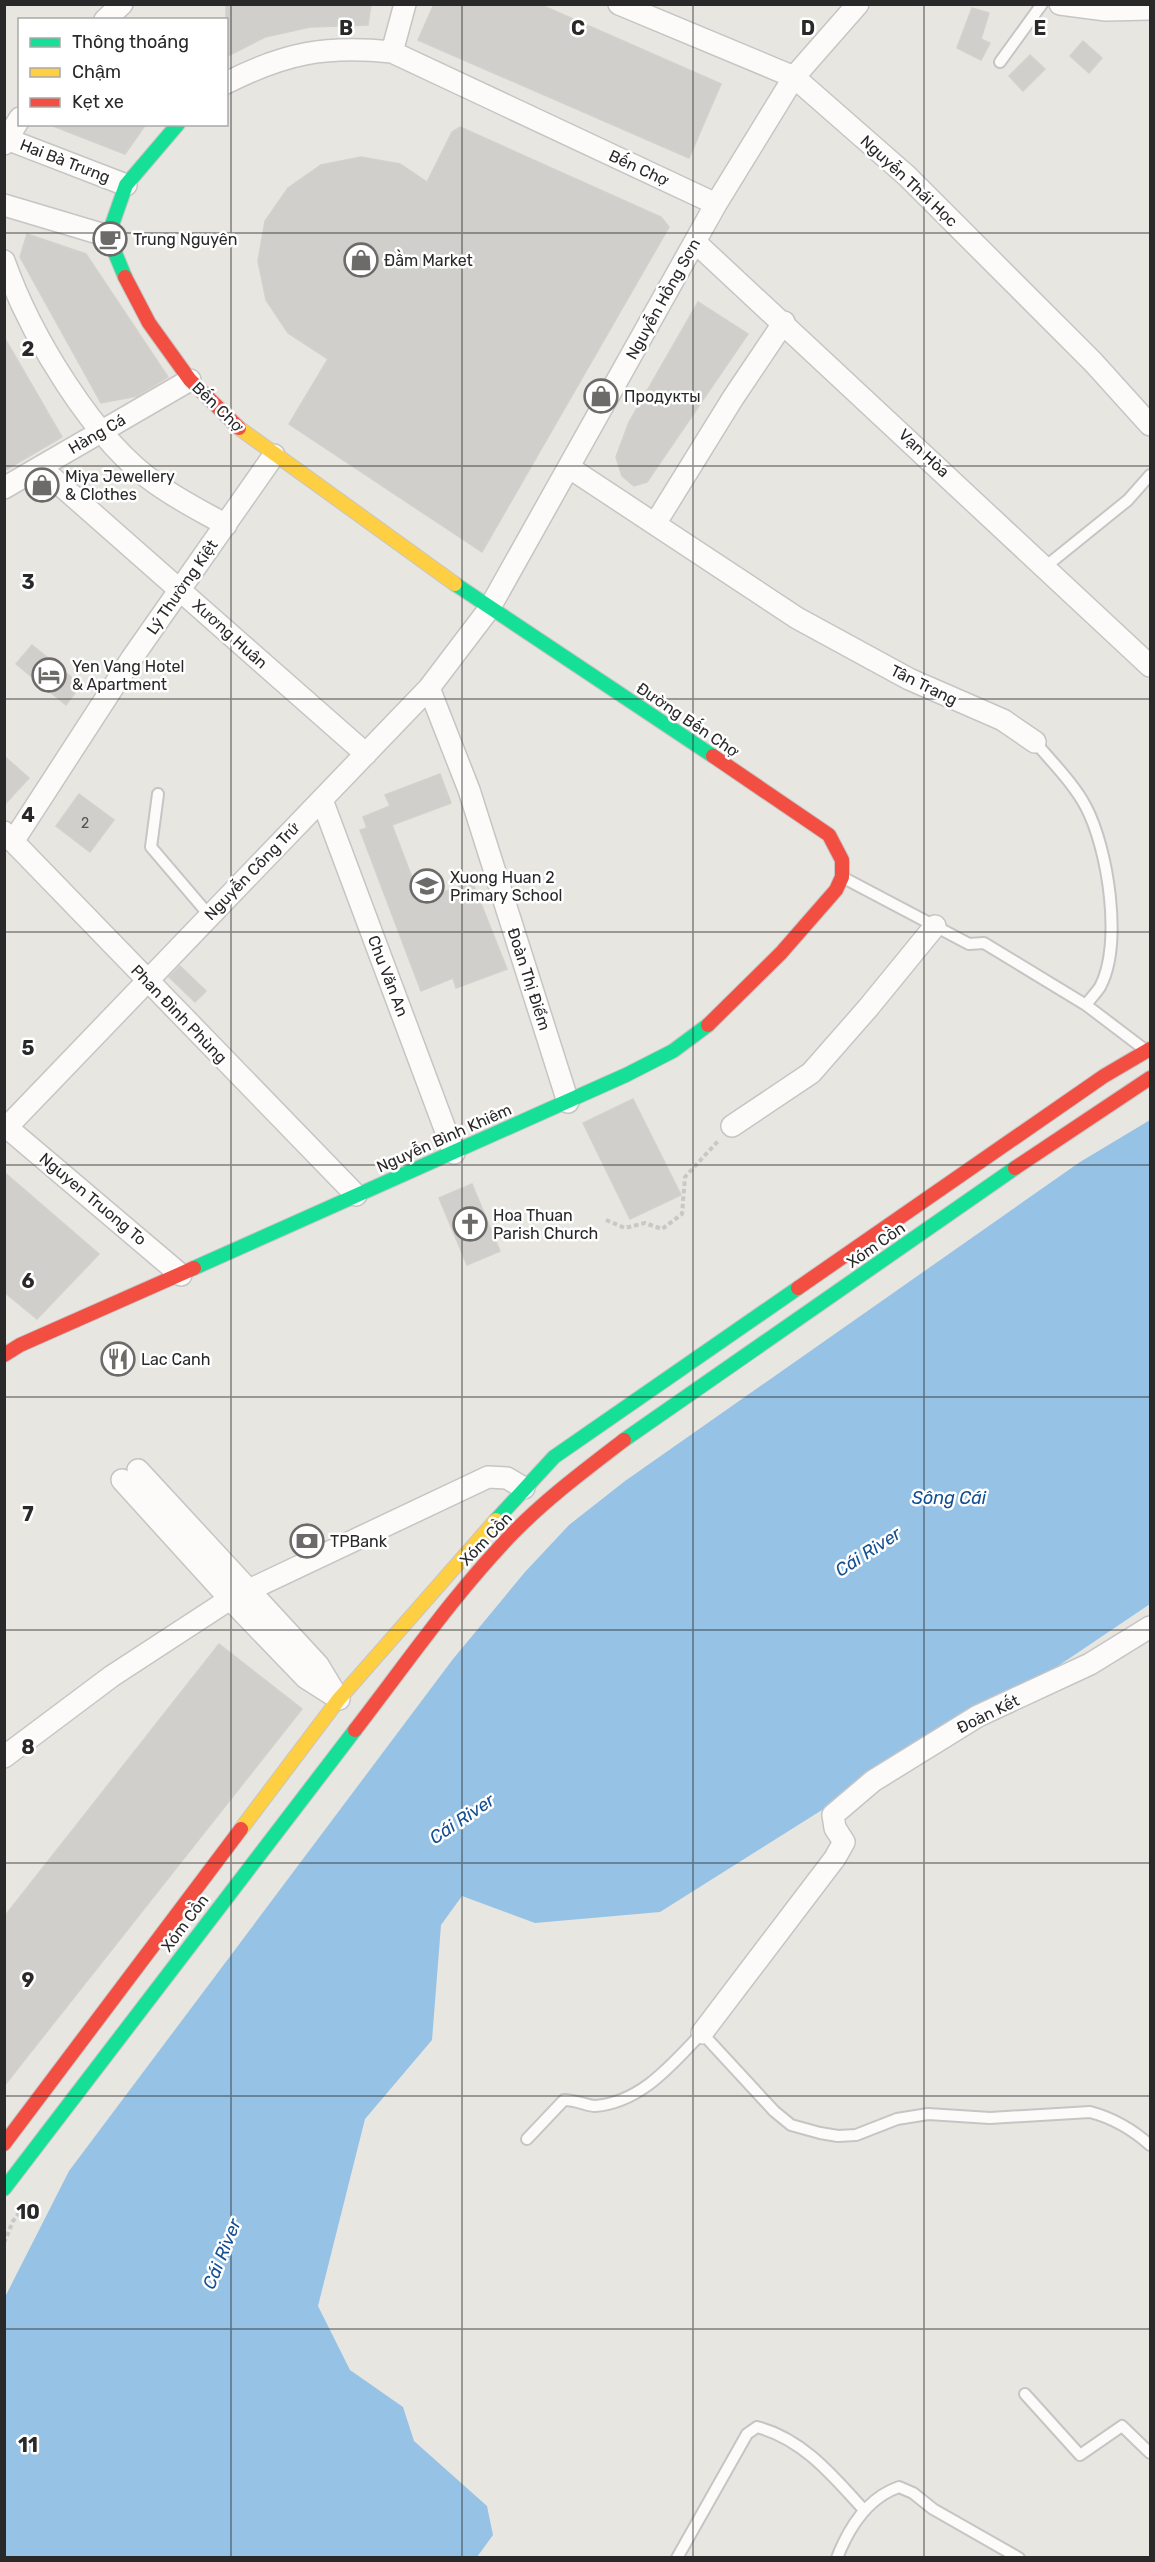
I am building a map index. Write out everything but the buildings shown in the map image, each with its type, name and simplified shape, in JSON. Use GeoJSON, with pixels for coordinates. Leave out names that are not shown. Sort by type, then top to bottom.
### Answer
{"type":"FeatureCollection","features":[{"type":"Feature","properties":{"kind":"street"},"geometry":{"type":"LineString","coordinates":[[107,18],[122,4]]}},
{"type":"Feature","properties":{"kind":"street"},"geometry":{"type":"LineString","coordinates":[[392,52],[405,4]]}},
{"type":"Feature","properties":{"kind":"street","name":"Nguyễn Thái Học"},"geometry":{"type":"LineString","coordinates":[[619,4],[794,77],[908,176],[1093,362],[1150,425]]}},
{"type":"Feature","properties":{"kind":"street","name":"Nguyễn Hồng Sơn"},"geometry":{"type":"LineString","coordinates":[[489,609],[716,204],[794,77],[858,4]]}},
{"type":"Feature","properties":{"kind":"street"},"geometry":{"type":"LineString","coordinates":[[1060,4],[1106,10],[1150,9]]}},
{"type":"Feature","properties":{"kind":"street","name":"Bến Chợ"},"geometry":{"type":"LineString","coordinates":[[228,82],[286,57],[326,51],[366,49],[392,52],[716,204]]}},
{"type":"Feature","properties":{"kind":"street"},"geometry":{"type":"LineString","coordinates":[[5,140],[18,121]]}},
{"type":"Feature","properties":{"kind":"street"},"geometry":{"type":"LineString","coordinates":[[4,205],[108,236],[126,185],[175,126]]}},
{"type":"Feature","properties":{"kind":"street","name":"Hai Bà Trưng"},"geometry":{"type":"LineString","coordinates":[[5,140],[126,185]]}},
{"type":"Feature","properties":{"kind":"street","name":"Bến Chợ"},"geometry":{"type":"LineString","coordinates":[[108,236],[117,262],[149,324],[190,380],[228,419],[274,455],[489,609]]}},
{"type":"Feature","properties":{"kind":"street","name":"Vạn Hòa"},"geometry":{"type":"LineString","coordinates":[[695,242],[784,322],[1150,666]]}},
{"type":"Feature","properties":{"kind":"street"},"geometry":{"type":"LineString","coordinates":[[4,261],[33,326],[100,432],[157,485],[226,525]]}},
{"type":"Feature","properties":{"kind":"street"},"geometry":{"type":"LineString","coordinates":[[655,524],[733,398],[784,322]]}},
{"type":"Feature","properties":{"kind":"street","name":"Hàng Cá"},"geometry":{"type":"LineString","coordinates":[[4,488],[190,380]]}},
{"type":"Feature","properties":{"kind":"street","name":"Lý Thường Kiệt"},"geometry":{"type":"LineString","coordinates":[[9,836],[274,455]]}},
{"type":"Feature","properties":{"kind":"street","name":"Xương Huân"},"geometry":{"type":"LineString","coordinates":[[40,467],[366,754]]}},
{"type":"Feature","properties":{"kind":"street","name":"Tân Trang"},"geometry":{"type":"LineString","coordinates":[[570,468],[797,618],[909,679],[1003,720],[1035,742]]}},
{"type":"Feature","properties":{"kind":"street","name":"Nguyễn Công Trứ"},"geometry":{"type":"LineString","coordinates":[[6,1126],[429,688],[489,609]]}},
{"type":"Feature","properties":{"kind":"street","name":"Đường Bến Chợ"},"geometry":{"type":"LineString","coordinates":[[489,609],[776,796],[828,835],[838,848],[843,860],[842,877]]}},
{"type":"Feature","properties":{"kind":"street","name":"Đoàn Thị Điểm"},"geometry":{"type":"LineString","coordinates":[[429,688],[469,790],[568,1102]]}},
{"type":"Feature","properties":{"kind":"street","name":"Chu Văn An"},"geometry":{"type":"LineString","coordinates":[[322,800],[454,1153]]}},
{"type":"Feature","properties":{"kind":"street","name":"Phan Đình Phùng"},"geometry":{"type":"LineString","coordinates":[[9,836],[356,1195]]}},
{"type":"Feature","properties":{"kind":"street","name":"Nguyễn Bình Khiêm"},"geometry":{"type":"LineString","coordinates":[[10,1345],[181,1275],[568,1102],[678,1048],[762,976],[836,890],[842,877]]}},
{"type":"Feature","properties":{"kind":"street"},"geometry":{"type":"LineString","coordinates":[[732,1126],[811,1073],[868,1008],[934,926]]}},
{"type":"Feature","properties":{"kind":"street","name":"Xóm Cồn"},"geometry":{"type":"LineString","coordinates":[[4,2144],[524,1488],[554,1457],[1104,1076],[1149,1052]]}},
{"type":"Feature","properties":{"kind":"street","name":"Xóm Cồn"},"geometry":{"type":"LineString","coordinates":[[4,2189],[350,1708],[513,1533],[570,1481],[1082,1121],[1150,1078]]}},
{"type":"Feature","properties":{"kind":"street","name":"Nguyen Truong To"},"geometry":{"type":"LineString","coordinates":[[6,1126],[181,1275]]}},
{"type":"Feature","properties":{"kind":"street"},"geometry":{"type":"LineString","coordinates":[[130,1475],[239,1594],[318,1665],[350,1708]]}},
{"type":"Feature","properties":{"kind":"street"},"geometry":{"type":"LineString","coordinates":[[4,1757],[112,1676],[239,1594],[488,1477],[507,1478],[524,1488]]}},
{"type":"Feature","properties":{"kind":"street","name":"Đoàn Kết"},"geometry":{"type":"LineString","coordinates":[[702,2033],[835,1858],[844,1842],[835,1828],[833,1815],[873,1781],[978,1716],[1090,1664],[1150,1627]]}},
{"type":"Feature","properties":{"kind":"lane"},"geometry":{"type":"LineString","coordinates":[[1000,62],[1042,4]]}},
{"type":"Feature","properties":{"kind":"lane"},"geometry":{"type":"LineString","coordinates":[[1045,567],[1128,500],[1150,475]]}},
{"type":"Feature","properties":{"kind":"lane","name":"Tân Trang"},"geometry":{"type":"LineString","coordinates":[[1035,742],[1086,806],[1094,826],[1111,894],[1110,942],[1106,965],[1100,986],[1086,1005]]}},
{"type":"Feature","properties":{"kind":"lane"},"geometry":{"type":"LineString","coordinates":[[158,794],[151,847],[209,915]]}},
{"type":"Feature","properties":{"kind":"lane"},"geometry":{"type":"LineString","coordinates":[[842,877],[969,944],[984,943],[1086,1005],[1149,1052]]}},
{"type":"Feature","properties":{"kind":"lane"},"geometry":{"type":"LineString","coordinates":[[527,2139],[564,2100],[577,2100],[593,2106],[624,2098],[654,2083],[702,2033],[774,2111],[791,2125],[819,2133],[838,2136],[856,2135],[897,2119],[928,2114],[990,2118],[1090,2112],[1106,2116],[1136,2132],[1150,2145]]}},
{"type":"Feature","properties":{"kind":"lane"},"geometry":{"type":"LineString","coordinates":[[1025,2394],[1080,2455],[1122,2426],[1150,2453]]}},
{"type":"Feature","properties":{"kind":"lane"},"geometry":{"type":"LineString","coordinates":[[677,2558],[747,2434],[757,2427],[791,2440],[815,2459],[864,2510]]}},
{"type":"Feature","properties":{"kind":"lane"},"geometry":{"type":"LineString","coordinates":[[837,2558],[846,2535],[864,2510],[887,2491],[899,2487],[914,2493],[933,2509],[1018,2558]]}},
{"type":"Feature","properties":{"kind":"path"},"geometry":{"type":"LineString","coordinates":[[606,1220],[625,1227],[645,1223],[662,1229],[682,1214],[685,1177],[732,1126]]}},
{"type":"Feature","properties":{"kind":"path"},"geometry":{"type":"LineString","coordinates":[[4,2243],[13,2221],[34,2192]]}},
{"type":"Feature","properties":{"kind":"water","name":"Sông Cái"},"geometry":{"type":"Polygon","coordinates":[[[1150,1120],[1150,1604],[1058,1666],[914,1752],[660,1912],[535,1923],[462,1896],[441,1925],[432,2040],[365,2119],[318,2306],[350,2370],[403,2407],[414,2441],[487,2506],[493,2535],[477,2557],[5,2558],[5,2297],[69,2171],[453,1659],[525,1572],[569,1525],[625,1481],[1080,1162],[1150,1120]]]}},
{"type":"Feature","properties":{"kind":"traffic: fast"},"geometry":{"type":"LineString","coordinates":[[125,277],[108,236],[126,185],[176,126]]}},
{"type":"Feature","properties":{"kind":"traffic: fast"},"geometry":{"type":"LineString","coordinates":[[455,584],[713,756]]}},
{"type":"Feature","properties":{"kind":"traffic: fast"},"geometry":{"type":"LineString","coordinates":[[194,1268],[626,1075],[673,1051],[708,1025]]}},
{"type":"Feature","properties":{"kind":"traffic: fast"},"geometry":{"type":"LineString","coordinates":[[624,1440],[1015,1168]]}},
{"type":"Feature","properties":{"kind":"traffic: fast"},"geometry":{"type":"LineString","coordinates":[[496,1520],[554,1457],[798,1288]]}},
{"type":"Feature","properties":{"kind":"traffic: fast"},"geometry":{"type":"LineString","coordinates":[[4,2189],[355,1730]]}},
{"type":"Feature","properties":{"kind":"traffic: slow"},"geometry":{"type":"LineString","coordinates":[[239,428],[455,584]]}},
{"type":"Feature","properties":{"kind":"traffic: slow"},"geometry":{"type":"LineString","coordinates":[[241,1829],[339,1699],[496,1520]]}},
{"type":"Feature","properties":{"kind":"traffic: jam"},"geometry":{"type":"LineString","coordinates":[[125,277],[149,323],[190,380],[239,428]]}},
{"type":"Feature","properties":{"kind":"traffic: jam"},"geometry":{"type":"LineString","coordinates":[[708,1025],[781,953],[836,890],[842,877],[842,860],[829,835],[713,756]]}},
{"type":"Feature","properties":{"kind":"traffic: jam"},"geometry":{"type":"LineString","coordinates":[[798,1288],[1104,1076],[1150,1049]]}},
{"type":"Feature","properties":{"kind":"traffic: jam"},"geometry":{"type":"LineString","coordinates":[[1015,1168],[1150,1078]]}},
{"type":"Feature","properties":{"kind":"traffic: jam"},"geometry":{"type":"LineString","coordinates":[[4,1355],[20,1345],[194,1268]]}},
{"type":"Feature","properties":{"kind":"traffic: jam"},"geometry":{"type":"LineString","coordinates":[[355,1730],[450,1605],[512,1534],[566,1485],[624,1440]]}},
{"type":"Feature","properties":{"kind":"traffic: jam"},"geometry":{"type":"LineString","coordinates":[[4,2144],[241,1829]]}},
{"type":"Feature","properties":{"kind":"place","name":"Trung Nguyên"},"geometry":{"type":"Point","coordinates":[110,239]}},
{"type":"Feature","properties":{"kind":"place","name":"Đầm Market"},"geometry":{"type":"Point","coordinates":[361,260]}},
{"type":"Feature","properties":{"kind":"place","name":"Продукты"},"geometry":{"type":"Point","coordinates":[601,396]}},
{"type":"Feature","properties":{"kind":"place","name":"Miya Jewellery & Clothes"},"geometry":{"type":"Point","coordinates":[42,485]}},
{"type":"Feature","properties":{"kind":"place","name":"Yen Vang Hotel & Apartment"},"geometry":{"type":"Point","coordinates":[49,675]}},
{"type":"Feature","properties":{"kind":"place","name":"Xuong Huan 2 Primary School"},"geometry":{"type":"Point","coordinates":[427,886]}},
{"type":"Feature","properties":{"kind":"place","name":"Hoa Thuan Parish Church"},"geometry":{"type":"Point","coordinates":[470,1224]}},
{"type":"Feature","properties":{"kind":"place","name":"Lac Canh"},"geometry":{"type":"Point","coordinates":[118,1359]}},
{"type":"Feature","properties":{"kind":"place","name":"TPBank"},"geometry":{"type":"Point","coordinates":[307,1541]}},
{"type":"Feature","properties":{"kind":"water label","name":"Cái River"},"geometry":{"type":"Point","coordinates":[868,1552]}},
{"type":"Feature","properties":{"kind":"water label","name":"Cái River"},"geometry":{"type":"Point","coordinates":[462,1819]}},
{"type":"Feature","properties":{"kind":"water label","name":"Cái River"},"geometry":{"type":"Point","coordinates":[222,2254]}}]}
